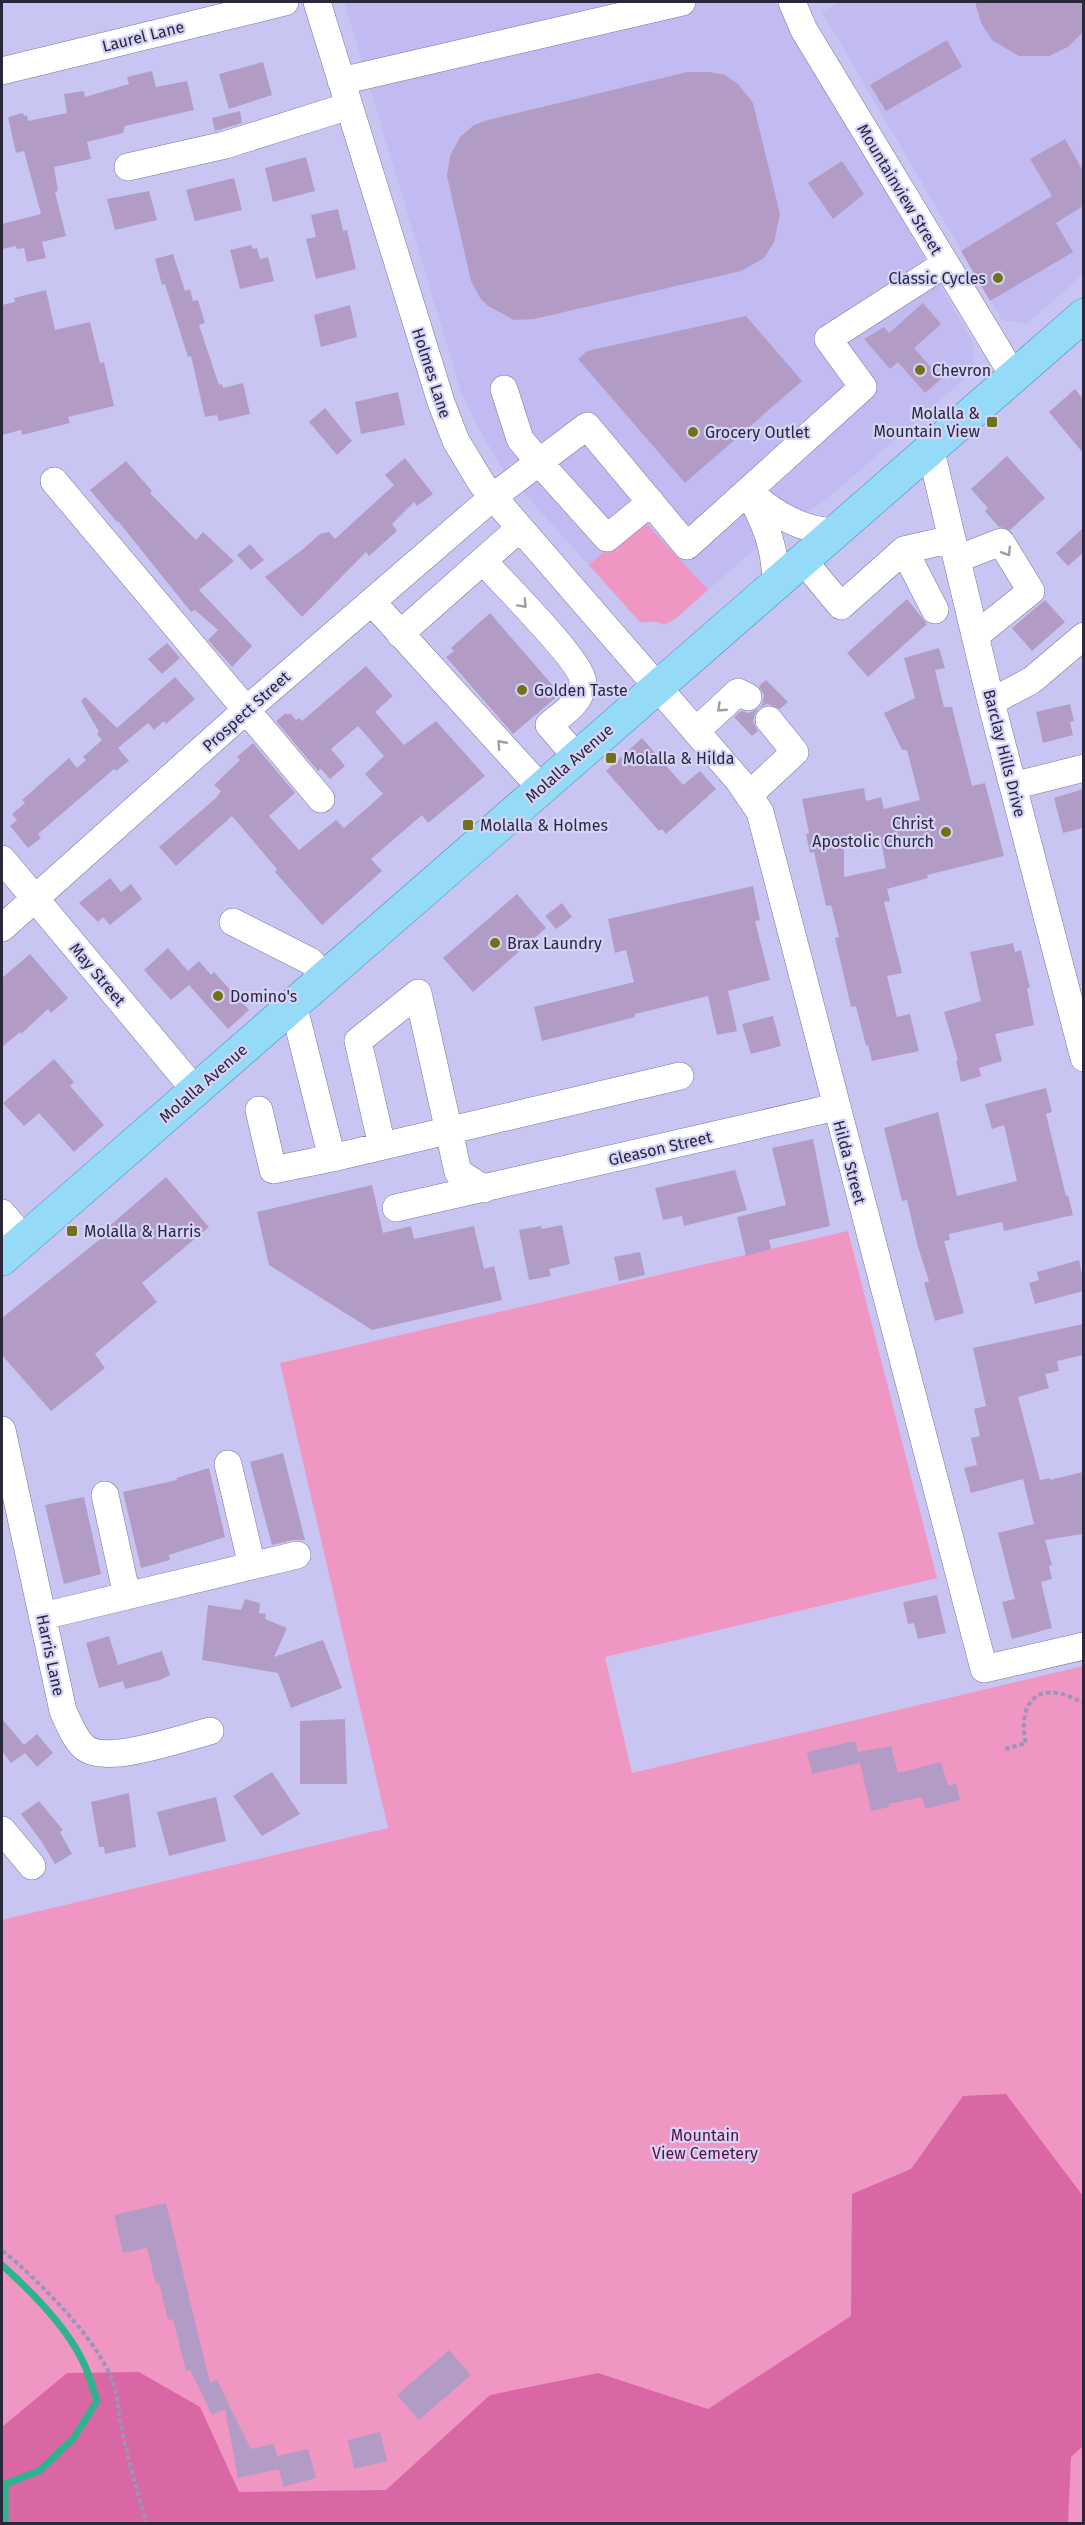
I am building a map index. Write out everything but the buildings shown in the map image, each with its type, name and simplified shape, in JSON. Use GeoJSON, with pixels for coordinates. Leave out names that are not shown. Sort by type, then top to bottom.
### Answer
{"type":"FeatureCollection","features":[{"type":"Feature","properties":{"kind":"main road","name":"Molalla Avenue"},"geometry":{"type":"LineString","coordinates":[[13,1249],[1083,315]]}},
{"type":"Feature","properties":{"kind":"street","name":"Laurel Lane"},"geometry":{"type":"LineString","coordinates":[[2,71],[285,2]]}},
{"type":"Feature","properties":{"kind":"street","name":"Holmes Lane"},"geometry":{"type":"LineString","coordinates":[[317,2],[447,420],[467,461],[493,497],[657,686]]}},
{"type":"Feature","properties":{"kind":"street"},"geometry":{"type":"LineString","coordinates":[[341,81],[682,2]]}},
{"type":"Feature","properties":{"kind":"street","name":"Mountainview Street"},"geometry":{"type":"LineString","coordinates":[[792,2],[804,30],[1013,375]]}},
{"type":"Feature","properties":{"kind":"street"},"geometry":{"type":"LineString","coordinates":[[128,167],[225,145],[349,106]]}},
{"type":"Feature","properties":{"kind":"street"},"geometry":{"type":"LineString","coordinates":[[504,389],[520,439],[607,537],[651,502],[687,546],[863,387],[828,339],[945,264]]}},
{"type":"Feature","properties":{"kind":"street","name":"Prospect Street"},"geometry":{"type":"LineString","coordinates":[[2,928],[245,711],[493,497],[538,461],[588,426],[651,502]]}},
{"type":"Feature","properties":{"kind":"street","name":"Barclay Hills Drive"},"geometry":{"type":"LineString","coordinates":[[930,447],[1013,786],[1077,1007],[1083,1058]]}},
{"type":"Feature","properties":{"kind":"street"},"geometry":{"type":"LineString","coordinates":[[54,481],[321,799]]}},
{"type":"Feature","properties":{"kind":"street"},"geometry":{"type":"LineString","coordinates":[[748,492],[792,522],[812,530],[832,532]]}},
{"type":"Feature","properties":{"kind":"street"},"geometry":{"type":"LineString","coordinates":[[748,492],[770,536],[776,581]]}},
{"type":"Feature","properties":{"kind":"street"},"geometry":{"type":"LineString","coordinates":[[400,634],[520,528]]}},
{"type":"Feature","properties":{"kind":"street"},"geometry":{"type":"LineString","coordinates":[[802,559],[842,606],[904,550],[955,549],[1000,542],[1031,591],[975,636]]}},
{"type":"Feature","properties":{"kind":"street"},"geometry":{"type":"LineString","coordinates":[[904,550],[935,610]]}},
{"type":"Feature","properties":{"kind":"street"},"geometry":{"type":"LineString","coordinates":[[483,561],[568,654],[580,671],[583,682],[577,699],[549,725],[576,756]]}},
{"type":"Feature","properties":{"kind":"street"},"geometry":{"type":"LineString","coordinates":[[372,602],[540,788]]}},
{"type":"Feature","properties":{"kind":"street"},"geometry":{"type":"LineString","coordinates":[[991,702],[1032,680],[1083,636]]}},
{"type":"Feature","properties":{"kind":"street","name":"Hilda Street"},"geometry":{"type":"LineString","coordinates":[[657,686],[750,794],[763,819],[836,1107],[984,1669],[1083,1646]]}},
{"type":"Feature","properties":{"kind":"street"},"geometry":{"type":"LineString","coordinates":[[696,731],[738,692],[748,698]]}},
{"type":"Feature","properties":{"kind":"street"},"geometry":{"type":"LineString","coordinates":[[750,794],[795,752],[769,720]]}},
{"type":"Feature","properties":{"kind":"street"},"geometry":{"type":"LineString","coordinates":[[1013,786],[1083,768]]}},
{"type":"Feature","properties":{"kind":"street","name":"May Street"},"geometry":{"type":"LineString","coordinates":[[2,859],[195,1090]]}},
{"type":"Feature","properties":{"kind":"street"},"geometry":{"type":"LineString","coordinates":[[233,922],[310,961],[325,976]]}},
{"type":"Feature","properties":{"kind":"street"},"geometry":{"type":"LineString","coordinates":[[382,1146],[358,1041],[418,993],[458,1172],[484,1189]]}},
{"type":"Feature","properties":{"kind":"street"},"geometry":{"type":"LineString","coordinates":[[293,1004],[332,1158]]}},
{"type":"Feature","properties":{"kind":"street"},"geometry":{"type":"LineString","coordinates":[[258,1110],[273,1170],[680,1076]]}},
{"type":"Feature","properties":{"kind":"street","name":"Gleason Street"},"geometry":{"type":"LineString","coordinates":[[396,1208],[836,1107]]}},
{"type":"Feature","properties":{"kind":"street"},"geometry":{"type":"LineString","coordinates":[[2,1213],[13,1249]]}},
{"type":"Feature","properties":{"kind":"street","name":"Harris Lane"},"geometry":{"type":"LineString","coordinates":[[2,1430],[63,1711],[76,1738],[85,1748],[98,1754],[115,1755],[210,1731]]}},
{"type":"Feature","properties":{"kind":"street"},"geometry":{"type":"LineString","coordinates":[[228,1464],[252,1566]]}},
{"type":"Feature","properties":{"kind":"street"},"geometry":{"type":"LineString","coordinates":[[105,1495],[127,1596]]}},
{"type":"Feature","properties":{"kind":"street"},"geometry":{"type":"LineString","coordinates":[[43,1616],[297,1555]]}},
{"type":"Feature","properties":{"kind":"street"},"geometry":{"type":"LineString","coordinates":[[2,1830],[32,1866]]}},
{"type":"Feature","properties":{"kind":"path"},"geometry":{"type":"LineString","coordinates":[[1005,1749],[1026,1743],[1022,1728],[1023,1714],[1041,1695],[1054,1692],[1083,1703]]}},
{"type":"Feature","properties":{"kind":"path"},"geometry":{"type":"LineString","coordinates":[[3,2251],[32,2275],[63,2310],[94,2349],[113,2384],[123,2436],[147,2523]]}},
{"type":"Feature","properties":{"kind":"shaded area"},"geometry":{"type":"Polygon","coordinates":[[[344,2],[776,2],[973,342],[975,370],[827,499],[763,542],[675,619],[664,625],[656,621],[643,623],[639,621],[505,472],[478,428],[461,392],[344,2]]]}},
{"type":"Feature","properties":{"kind":"shaded area"},"geometry":{"type":"Polygon","coordinates":[[[839,2],[1083,2],[1083,274],[1027,324],[1002,320],[822,12],[839,2]]]}},
{"type":"Feature","properties":{"kind":"shaded area"},"geometry":{"type":"Polygon","coordinates":[[[1006,2094],[1083,2196],[1083,2446],[1071,2457],[1068,2523],[2,2523],[2,2427],[67,2373],[139,2372],[200,2407],[239,2492],[386,2490],[490,2395],[598,2373],[708,2409],[851,2316],[852,2194],[911,2169],[963,2096],[1006,2094]]]}},
{"type":"Feature","properties":{"kind":"green space"},"geometry":{"type":"Polygon","coordinates":[[[642,519],[708,590],[675,619],[664,625],[657,622],[639,621],[589,565],[642,519]]]}},
{"type":"Feature","properties":{"kind":"green space","name":"Mountain View Cemetery"},"geometry":{"type":"Polygon","coordinates":[[[848,1231],[937,1578],[605,1657],[632,1773],[1083,1666],[1083,2523],[2,2523],[2,1920],[388,1828],[280,1363],[848,1231]]]}},
{"type":"Feature","properties":{"kind":"waterway"},"geometry":{"type":"LineString","coordinates":[[2,2265],[37,2299],[69,2338],[85,2366],[97,2401],[73,2439],[39,2471],[5,2484],[5,2524]]}},
{"type":"Feature","properties":{"kind":"place","name":"Classic Cycles"},"geometry":{"type":"Point","coordinates":[998,278]}},
{"type":"Feature","properties":{"kind":"place","name":"Chevron"},"geometry":{"type":"Point","coordinates":[920,370]}},
{"type":"Feature","properties":{"kind":"place","name":"Molalla & Mountain View"},"geometry":{"type":"Point","coordinates":[992,422]}},
{"type":"Feature","properties":{"kind":"place","name":"Grocery Outlet"},"geometry":{"type":"Point","coordinates":[693,432]}},
{"type":"Feature","properties":{"kind":"place","name":"Golden Taste"},"geometry":{"type":"Point","coordinates":[522,690]}},
{"type":"Feature","properties":{"kind":"place","name":"Molalla & Hilda"},"geometry":{"type":"Point","coordinates":[611,758]}},
{"type":"Feature","properties":{"kind":"place","name":"Molalla & Holmes"},"geometry":{"type":"Point","coordinates":[468,825]}},
{"type":"Feature","properties":{"kind":"place","name":"Christ Apostolic Church"},"geometry":{"type":"Point","coordinates":[946,832]}},
{"type":"Feature","properties":{"kind":"place","name":"Brax Laundry"},"geometry":{"type":"Point","coordinates":[495,943]}},
{"type":"Feature","properties":{"kind":"place","name":"Domino's"},"geometry":{"type":"Point","coordinates":[218,996]}},
{"type":"Feature","properties":{"kind":"place","name":"Molalla & Harris"},"geometry":{"type":"Point","coordinates":[72,1231]}}]}
